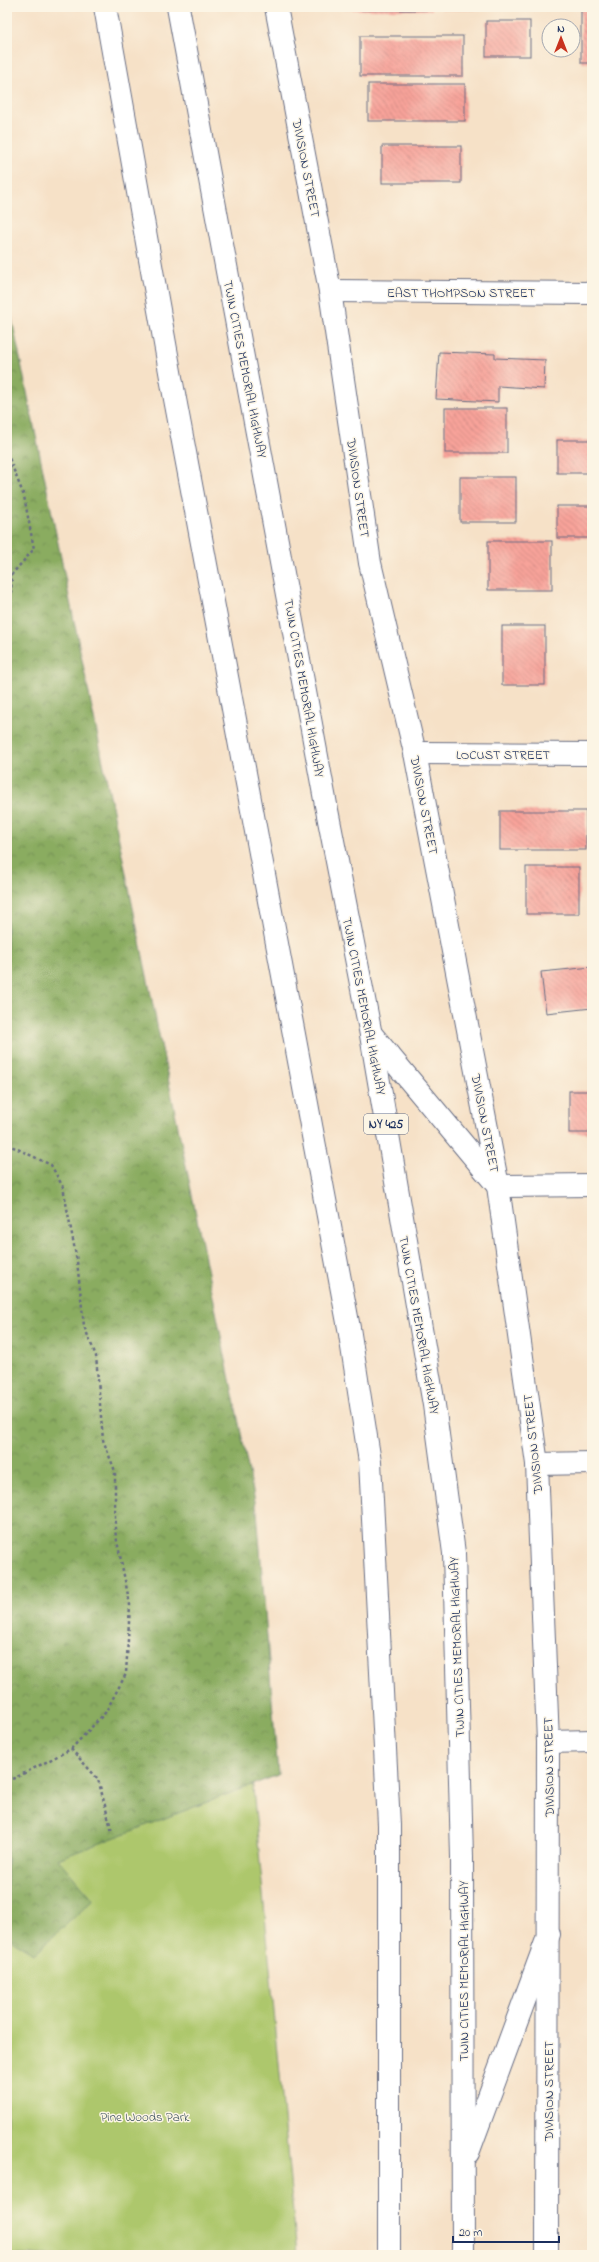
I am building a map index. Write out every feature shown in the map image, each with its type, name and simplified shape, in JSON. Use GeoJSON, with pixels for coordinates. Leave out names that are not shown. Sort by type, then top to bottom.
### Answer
{"type":"FeatureCollection","features":[{"type":"Feature","properties":{"kind":"main road"},"geometry":{"type":"LineString","coordinates":[[105,7],[172,383],[346,1312],[370,1462],[389,1825],[389,2255]]}},
{"type":"Feature","properties":{"kind":"main road","name":"TWIN CITIES MEMORIAL HIGHWAY"},"geometry":{"type":"LineString","coordinates":[[178,7],[326,805],[371,1035],[434,1405],[454,1552],[462,1857],[462,2255]]}},
{"type":"Feature","properties":{"kind":"main road","name":"DIVISION STREET"},"geometry":{"type":"LineString","coordinates":[[276,7],[330,291],[370,563],[415,753],[498,1186],[537,1464],[548,1742],[549,1934],[547,2255]]}},
{"type":"Feature","properties":{"kind":"main road","name":"EAST THOMPSON STREET"},"geometry":{"type":"LineString","coordinates":[[330,291],[592,293]]}},
{"type":"Feature","properties":{"kind":"main road","name":"LOCUST STREET"},"geometry":{"type":"LineString","coordinates":[[415,753],[592,754]]}},
{"type":"Feature","properties":{"kind":"main road"},"geometry":{"type":"LineString","coordinates":[[371,1035],[498,1186],[592,1185]]}},
{"type":"Feature","properties":{"kind":"main road"},"geometry":{"type":"LineString","coordinates":[[537,1464],[592,1463]]}},
{"type":"Feature","properties":{"kind":"main road"},"geometry":{"type":"LineString","coordinates":[[548,1742],[592,1741]]}},
{"type":"Feature","properties":{"kind":"main road"},"geometry":{"type":"LineString","coordinates":[[463,2165],[549,1934]]}},
{"type":"Feature","properties":{"kind":"path"},"geometry":{"type":"LineString","coordinates":[[7,453],[24,496],[34,549],[12,574],[11,594],[7,599]]}},
{"type":"Feature","properties":{"kind":"path"},"geometry":{"type":"LineString","coordinates":[[7,1144],[51,1165],[63,1187],[77,1261],[84,1326],[96,1356],[103,1440],[115,1472],[115,1531],[130,1605],[126,1674],[105,1713],[72,1749],[16,1778],[7,1780]]}},
{"type":"Feature","properties":{"kind":"path"},"geometry":{"type":"LineString","coordinates":[[72,1749],[98,1779],[112,1832]]}},
{"type":"Feature","properties":{"kind":"green space","name":"Pine Woods Park"},"geometry":{"type":"Polygon","coordinates":[[[7,295],[257,1511],[278,1775],[58,1859],[93,1900],[34,1954],[7,1937],[7,295]]]}},
{"type":"Feature","properties":{"kind":"green space","name":"Pine Woods Park"},"geometry":{"type":"Polygon","coordinates":[[[7,391],[217,1406],[297,2255],[7,2255],[7,391]]]}},
{"type":"Feature","properties":{"kind":"building"},"geometry":{"type":"Polygon","coordinates":[[[345,7],[432,7],[432,10],[345,10],[345,7]]]}},
{"type":"Feature","properties":{"kind":"building"},"geometry":{"type":"Polygon","coordinates":[[[443,7],[476,7],[476,10],[443,10],[443,7]]]}},
{"type":"Feature","properties":{"kind":"building"},"geometry":{"type":"Polygon","coordinates":[[[581,7],[592,7],[592,63],[581,63],[581,7]]]}},
{"type":"Feature","properties":{"kind":"building"},"geometry":{"type":"Polygon","coordinates":[[[486,21],[530,21],[530,56],[486,56],[486,21]]]}},
{"type":"Feature","properties":{"kind":"building"},"geometry":{"type":"Polygon","coordinates":[[[360,36],[463,36],[463,76],[360,76],[360,36]]]}},
{"type":"Feature","properties":{"kind":"building"},"geometry":{"type":"Polygon","coordinates":[[[368,84],[465,84],[465,121],[368,121],[368,84]]]}},
{"type":"Feature","properties":{"kind":"building"},"geometry":{"type":"Polygon","coordinates":[[[382,146],[461,146],[461,183],[382,183],[382,146]]]}},
{"type":"Feature","properties":{"kind":"building"},"geometry":{"type":"Polygon","coordinates":[[[439,352],[495,354],[495,358],[545,360],[544,389],[498,386],[498,402],[436,399],[439,352]]]}},
{"type":"Feature","properties":{"kind":"building"},"geometry":{"type":"Polygon","coordinates":[[[445,408],[507,408],[507,453],[445,453],[445,408]]]}},
{"type":"Feature","properties":{"kind":"building"},"geometry":{"type":"Polygon","coordinates":[[[557,440],[592,440],[592,473],[557,473],[557,440]]]}},
{"type":"Feature","properties":{"kind":"building"},"geometry":{"type":"Polygon","coordinates":[[[460,477],[516,477],[516,522],[460,522],[460,477]]]}},
{"type":"Feature","properties":{"kind":"building"},"geometry":{"type":"Polygon","coordinates":[[[557,506],[592,506],[592,538],[557,538],[557,506]]]}},
{"type":"Feature","properties":{"kind":"building"},"geometry":{"type":"Polygon","coordinates":[[[488,541],[552,541],[552,590],[488,590],[488,541]]]}},
{"type":"Feature","properties":{"kind":"building"},"geometry":{"type":"Polygon","coordinates":[[[502,626],[545,626],[545,685],[502,685],[502,626]]]}},
{"type":"Feature","properties":{"kind":"building"},"geometry":{"type":"Polygon","coordinates":[[[500,811],[586,811],[586,850],[500,850],[500,811]]]}},
{"type":"Feature","properties":{"kind":"building"},"geometry":{"type":"Polygon","coordinates":[[[526,867],[579,867],[579,914],[526,914],[526,867]]]}},
{"type":"Feature","properties":{"kind":"building"},"geometry":{"type":"Polygon","coordinates":[[[592,967],[592,1008],[546,1013],[541,972],[592,967]]]}},
{"type":"Feature","properties":{"kind":"building"},"geometry":{"type":"Polygon","coordinates":[[[569,1091],[592,1091],[592,1133],[569,1133],[569,1091]]]}}]}
